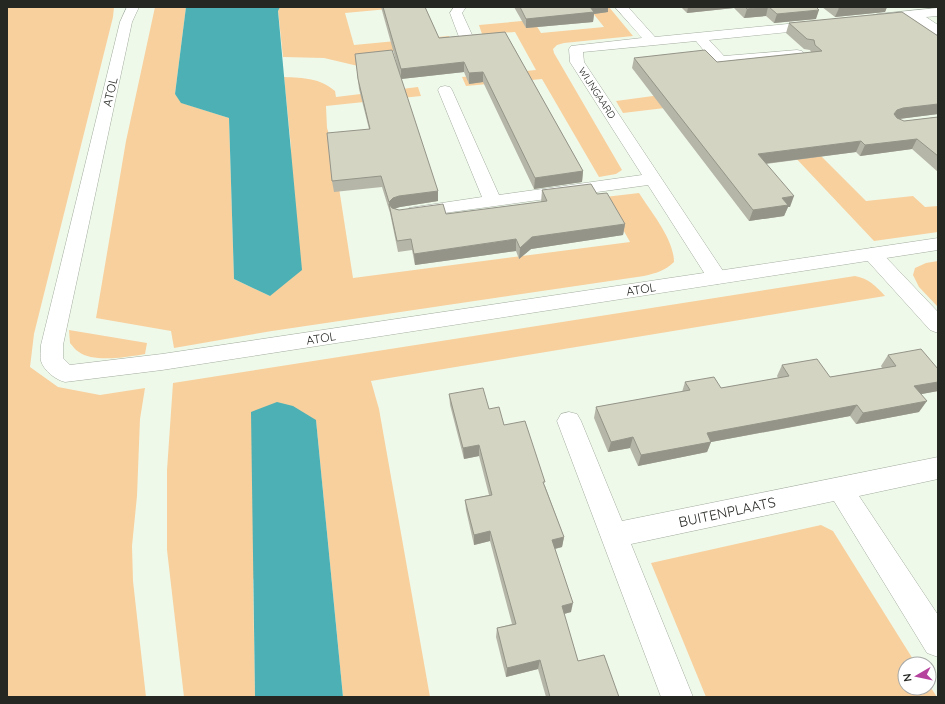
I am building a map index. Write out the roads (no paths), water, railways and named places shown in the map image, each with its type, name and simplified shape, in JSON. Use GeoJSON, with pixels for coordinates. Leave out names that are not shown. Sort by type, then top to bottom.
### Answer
{"type":"FeatureCollection","features":[{"type":"Feature","properties":{"kind":"street"},"geometry":{"type":"LineString","coordinates":[[460,7],[456,13],[466,37]]}},
{"type":"Feature","properties":{"kind":"street"},"geometry":{"type":"LineString","coordinates":[[621,7],[651,41]]}},
{"type":"Feature","properties":{"kind":"street","name":"ATOL"},"geometry":{"type":"LineString","coordinates":[[127,12],[52,345],[52,360],[65,374],[162,362],[938,244]]}},
{"type":"Feature","properties":{"kind":"street"},"geometry":{"type":"LineString","coordinates":[[868,19],[938,12]]}},
{"type":"Feature","properties":{"kind":"street","name":"WIJNGAARD"},"geometry":{"type":"LineString","coordinates":[[717,277],[577,62],[576,49],[832,23],[818,13]]}},
{"type":"Feature","properties":{"kind":"street"},"geometry":{"type":"LineString","coordinates":[[913,14],[938,31]]}},
{"type":"Feature","properties":{"kind":"street"},"geometry":{"type":"LineString","coordinates":[[699,36],[720,60],[804,54]]}},
{"type":"Feature","properties":{"kind":"street"},"geometry":{"type":"LineString","coordinates":[[445,90],[493,201]]}},
{"type":"Feature","properties":{"kind":"street"},"geometry":{"type":"LineString","coordinates":[[400,214],[652,178]]}},
{"type":"Feature","properties":{"kind":"street"},"geometry":{"type":"LineString","coordinates":[[872,254],[938,326]]}},
{"type":"Feature","properties":{"kind":"street"},"geometry":{"type":"LineString","coordinates":[[569,421],[677,697]]}},
{"type":"Feature","properties":{"kind":"street","name":"BUITENPLAATS"},"geometry":{"type":"LineString","coordinates":[[614,535],[938,468]]}},
{"type":"Feature","properties":{"kind":"street"},"geometry":{"type":"LineString","coordinates":[[840,489],[938,642]]}},
{"type":"Feature","properties":{"kind":"water"},"geometry":{"type":"Polygon","coordinates":[[[186,7],[280,7],[278,11],[302,270],[270,296],[234,279],[229,118],[181,103],[175,94],[186,7]]]}},
{"type":"Feature","properties":{"kind":"water"},"geometry":{"type":"Polygon","coordinates":[[[277,402],[293,406],[316,420],[343,697],[255,697],[251,412],[277,402]]]}}]}
